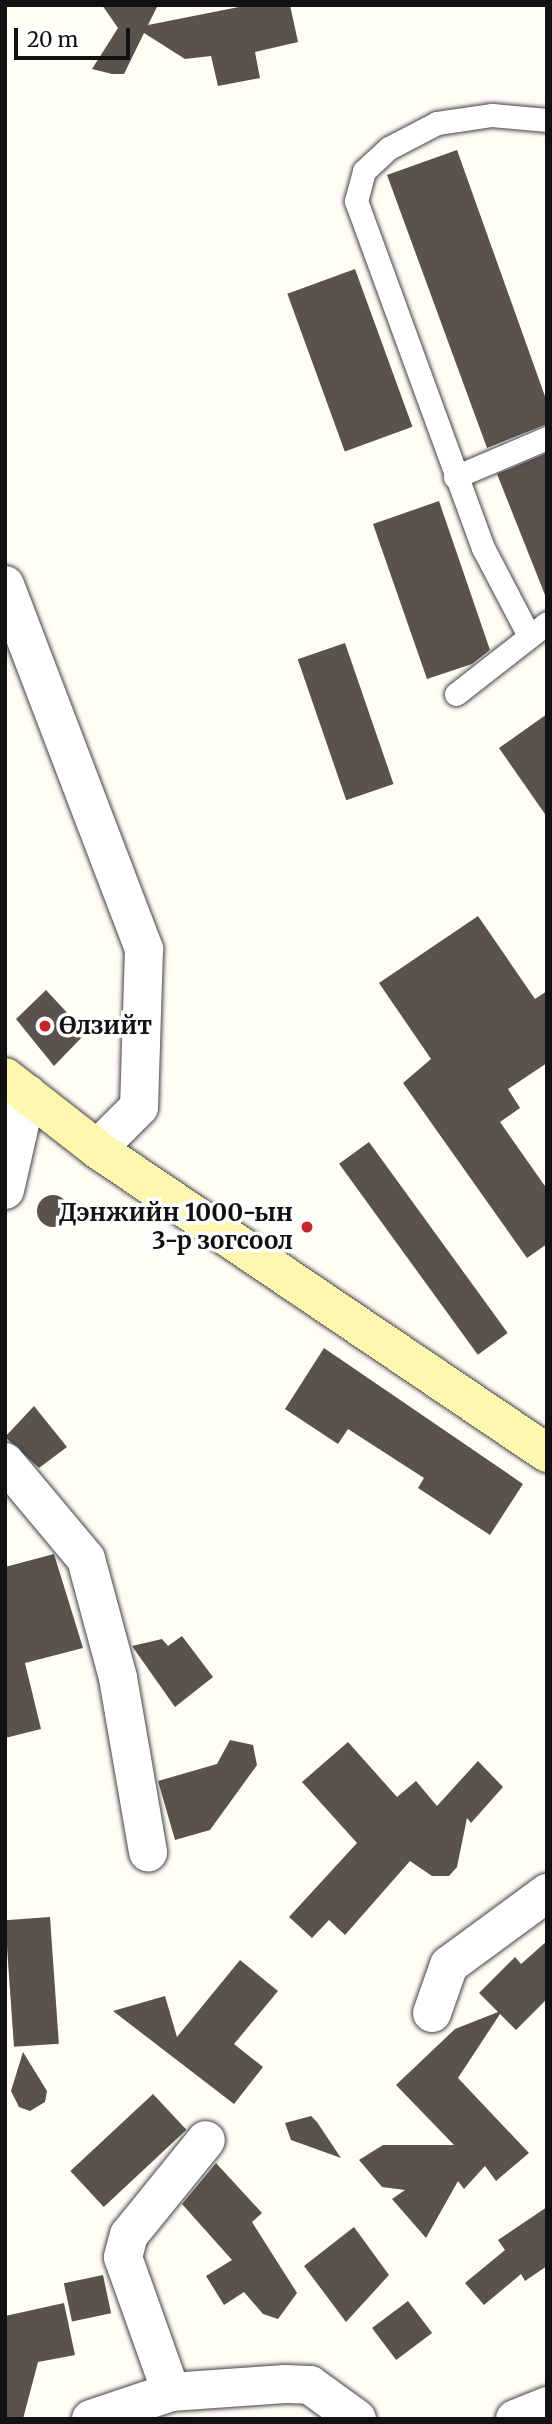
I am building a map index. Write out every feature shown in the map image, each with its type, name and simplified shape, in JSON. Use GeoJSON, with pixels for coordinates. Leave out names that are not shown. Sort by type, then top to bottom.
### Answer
{"type":"FeatureCollection","features":[{"type":"Feature","properties":{"kind":"main road"},"geometry":{"type":"LineString","coordinates":[[16,1085],[97,1149],[547,1454]]}},
{"type":"Feature","properties":{"kind":"street"},"geometry":{"type":"LineString","coordinates":[[5,585],[144,949],[139,1107],[97,1149]]}},
{"type":"Feature","properties":{"kind":"street"},"geometry":{"type":"LineString","coordinates":[[5,1190],[16,1085]]}},
{"type":"Feature","properties":{"kind":"street"},"geometry":{"type":"LineString","coordinates":[[5,1462],[86,1559],[118,1678],[148,1852]]}},
{"type":"Feature","properties":{"kind":"street"},"geometry":{"type":"LineString","coordinates":[[432,2013],[449,1965],[547,1894]]}},
{"type":"Feature","properties":{"kind":"street"},"geometry":{"type":"LineString","coordinates":[[171,2392],[123,2257],[129,2235],[206,2140]]}},
{"type":"Feature","properties":{"kind":"street"},"geometry":{"type":"LineString","coordinates":[[91,2419],[171,2392],[310,2385],[357,2419]]}},
{"type":"Feature","properties":{"kind":"street"},"geometry":{"type":"LineString","coordinates":[[515,2419],[547,2406]]}},
{"type":"Feature","properties":{"kind":"lane"},"geometry":{"type":"LineString","coordinates":[[456,694],[537,628],[455,477],[356,201],[364,171],[389,148],[437,123],[492,115],[547,120]]}},
{"type":"Feature","properties":{"kind":"lane"},"geometry":{"type":"LineString","coordinates":[[455,477],[547,438]]}},
{"type":"Feature","properties":{"kind":"building"},"geometry":{"type":"Polygon","coordinates":[[[102,5],[158,5],[148,25],[249,5],[290,5],[298,42],[255,52],[260,78],[218,86],[211,56],[185,59],[144,33],[124,74],[112,74],[92,69],[118,28],[102,5]]]}},
{"type":"Feature","properties":{"kind":"building"},"geometry":{"type":"Polygon","coordinates":[[[457,150],[547,402],[547,424],[487,448],[387,175],[457,150]]]}},
{"type":"Feature","properties":{"kind":"building"},"geometry":{"type":"Polygon","coordinates":[[[355,269],[412,427],[345,451],[287,294],[355,269]]]}},
{"type":"Feature","properties":{"kind":"building"},"geometry":{"type":"Polygon","coordinates":[[[547,453],[547,595],[545,595],[497,474],[547,453]]]}},
{"type":"Feature","properties":{"kind":"building"},"geometry":{"type":"Polygon","coordinates":[[[439,501],[490,650],[472,664],[427,679],[373,524],[439,501]]]}},
{"type":"Feature","properties":{"kind":"building"},"geometry":{"type":"Polygon","coordinates":[[[345,643],[394,784],[346,800],[298,659],[345,643]]]}},
{"type":"Feature","properties":{"kind":"building"},"geometry":{"type":"Polygon","coordinates":[[[547,714],[547,817],[499,748],[547,714]]]}},
{"type":"Feature","properties":{"kind":"building"},"geometry":{"type":"Polygon","coordinates":[[[478,916],[535,999],[547,991],[547,1063],[508,1089],[520,1108],[500,1122],[547,1189],[547,1244],[527,1258],[403,1083],[431,1059],[379,983],[478,916]]]}},
{"type":"Feature","properties":{"kind":"building"},"geometry":{"type":"Polygon","coordinates":[[[46,990],[86,1033],[54,1066],[16,1019],[46,990]]]}},
{"type":"Feature","properties":{"kind":"building"},"geometry":{"type":"Polygon","coordinates":[[[369,1142],[508,1333],[478,1355],[339,1164],[369,1142]]]}},
{"type":"Feature","properties":{"kind":"building"},"geometry":{"type":"Polygon","coordinates":[[[53,1195],[64,1200],[69,1211],[64,1222],[53,1227],[42,1222],[37,1211],[42,1200],[53,1195]]]}},
{"type":"Feature","properties":{"kind":"building"},"geometry":{"type":"Polygon","coordinates":[[[324,1348],[523,1484],[490,1535],[418,1488],[424,1478],[348,1429],[338,1444],[285,1409],[324,1348]]]}},
{"type":"Feature","properties":{"kind":"building"},"geometry":{"type":"Polygon","coordinates":[[[34,1406],[67,1447],[39,1468],[5,1437],[34,1406]]]}},
{"type":"Feature","properties":{"kind":"building"},"geometry":{"type":"Polygon","coordinates":[[[54,1554],[83,1648],[25,1663],[41,1729],[5,1738],[5,1567],[54,1554]]]}},
{"type":"Feature","properties":{"kind":"building"},"geometry":{"type":"Polygon","coordinates":[[[182,1636],[213,1677],[175,1707],[132,1646],[162,1639],[168,1646],[182,1636]]]}},
{"type":"Feature","properties":{"kind":"building"},"geometry":{"type":"Polygon","coordinates":[[[230,1740],[253,1745],[257,1765],[210,1830],[175,1840],[158,1781],[217,1764],[230,1740]]]}},
{"type":"Feature","properties":{"kind":"building"},"geometry":{"type":"Polygon","coordinates":[[[348,1742],[397,1797],[416,1781],[437,1806],[478,1761],[503,1787],[471,1823],[467,1818],[457,1867],[449,1876],[432,1876],[410,1861],[345,1935],[329,1920],[312,1938],[289,1917],[357,1843],[302,1782],[348,1742]]]}},
{"type":"Feature","properties":{"kind":"building"},"geometry":{"type":"Polygon","coordinates":[[[50,1917],[59,2044],[14,2047],[5,1920],[50,1917]]]}},
{"type":"Feature","properties":{"kind":"building"},"geometry":{"type":"Polygon","coordinates":[[[547,1941],[547,1999],[516,2030],[500,2014],[458,2078],[529,2153],[496,2181],[485,2166],[464,2189],[458,2181],[426,2238],[392,2199],[405,2190],[382,2187],[359,2160],[383,2145],[454,2145],[396,2085],[455,2029],[498,2012],[479,1993],[515,1957],[521,1964],[547,1941]]]}},
{"type":"Feature","properties":{"kind":"building"},"geometry":{"type":"Polygon","coordinates":[[[240,1960],[278,1991],[234,2044],[263,2067],[234,2104],[113,2011],[165,1996],[177,2037],[240,1960]]]}},
{"type":"Feature","properties":{"kind":"building"},"geometry":{"type":"Polygon","coordinates":[[[23,2052],[47,2091],[45,2102],[30,2111],[19,2107],[11,2091],[23,2052]]]}},
{"type":"Feature","properties":{"kind":"building"},"geometry":{"type":"Polygon","coordinates":[[[153,2094],[186,2130],[104,2207],[70,2171],[153,2094]]]}},
{"type":"Feature","properties":{"kind":"building"},"geometry":{"type":"Polygon","coordinates":[[[311,2116],[341,2158],[291,2140],[285,2123],[311,2116]]]}},
{"type":"Feature","properties":{"kind":"building"},"geometry":{"type":"Polygon","coordinates":[[[216,2163],[262,2213],[252,2222],[297,2293],[278,2319],[263,2314],[244,2292],[224,2305],[206,2276],[232,2260],[182,2204],[216,2163]]]}},
{"type":"Feature","properties":{"kind":"building"},"geometry":{"type":"Polygon","coordinates":[[[547,2207],[547,2266],[525,2281],[521,2274],[484,2305],[465,2283],[505,2250],[498,2240],[547,2207]]]}},
{"type":"Feature","properties":{"kind":"building"},"geometry":{"type":"Polygon","coordinates":[[[354,2227],[389,2275],[346,2322],[304,2266],[354,2227]]]}},
{"type":"Feature","properties":{"kind":"building"},"geometry":{"type":"Polygon","coordinates":[[[103,2275],[111,2313],[72,2321],[64,2283],[103,2275]]]}},
{"type":"Feature","properties":{"kind":"building"},"geometry":{"type":"Polygon","coordinates":[[[408,2301],[432,2333],[396,2360],[372,2328],[408,2301]]]}},
{"type":"Feature","properties":{"kind":"building"},"geometry":{"type":"Polygon","coordinates":[[[64,2303],[75,2355],[38,2362],[23,2419],[5,2419],[5,2316],[64,2303]]]}},
{"type":"Feature","properties":{"kind":"place","name":"Өлзийт"},"geometry":{"type":"Point","coordinates":[45,1026]}},
{"type":"Feature","properties":{"kind":"place","name":"Дэнжийн 1000-ын 3-р зогсоол"},"geometry":{"type":"Point","coordinates":[307,1227]}}]}
